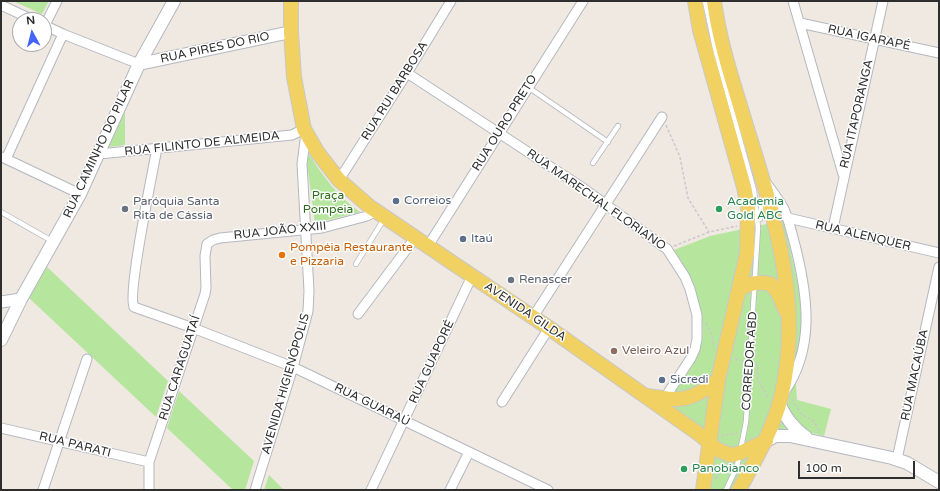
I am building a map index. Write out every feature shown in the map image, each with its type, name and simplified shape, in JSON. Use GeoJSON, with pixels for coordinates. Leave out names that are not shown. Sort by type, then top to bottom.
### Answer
{"type":"FeatureCollection","features":[{"type":"Feature","properties":{"kind":"main road","name":"RUA CAMINHO DO PILAR"},"geometry":{"type":"LineString","coordinates":[[1,340],[21,299],[80,194],[139,64],[174,1]]}},
{"type":"Feature","properties":{"kind":"main road","name":"AVENIDA HIGIENÓPOLIS"},"geometry":{"type":"LineString","coordinates":[[291,1],[291,32],[294,77],[305,131]]}},
{"type":"Feature","properties":{"kind":"main road"},"geometry":{"type":"LineString","coordinates":[[695,1],[700,30],[744,187],[753,226],[718,380],[708,441],[703,490]]}},
{"type":"Feature","properties":{"kind":"main road"},"geometry":{"type":"LineString","coordinates":[[714,1],[722,46],[762,180],[785,268],[788,293],[788,355],[781,400],[766,440],[739,490]]}},
{"type":"Feature","properties":{"kind":"main road","name":"RUA PIRES DO RIO"},"geometry":{"type":"LineString","coordinates":[[139,64],[291,32]]}},
{"type":"Feature","properties":{"kind":"main road","name":"AVENIDA GILDA"},"geometry":{"type":"LineString","coordinates":[[305,131],[318,153],[339,180],[370,207],[534,317],[708,441],[722,453],[731,455],[740,453],[766,440]]}},
{"type":"Feature","properties":{"kind":"main road"},"geometry":{"type":"LineString","coordinates":[[739,290],[756,282],[770,284],[775,287],[789,319]]}},
{"type":"Feature","properties":{"kind":"main road"},"geometry":{"type":"LineString","coordinates":[[645,396],[677,400],[695,396],[718,380]]}},
{"type":"Feature","properties":{"kind":"main road"},"geometry":{"type":"LineString","coordinates":[[781,400],[790,423],[795,429],[815,440]]}},
{"type":"Feature","properties":{"kind":"main road"},"geometry":{"type":"LineString","coordinates":[[766,440],[781,435],[815,440],[897,459],[907,463],[939,482]]}},
{"type":"Feature","properties":{"kind":"street"},"geometry":{"type":"LineString","coordinates":[[51,12],[57,1]]}},
{"type":"Feature","properties":{"kind":"street","name":"RUA RUI BARBOSA"},"geometry":{"type":"LineString","coordinates":[[339,180],[451,1]]}},
{"type":"Feature","properties":{"kind":"street","name":"RUA OURO PRETO"},"geometry":{"type":"LineString","coordinates":[[428,246],[583,1]]}},
{"type":"Feature","properties":{"kind":"street"},"geometry":{"type":"LineString","coordinates":[[793,1],[844,176]]}},
{"type":"Feature","properties":{"kind":"street","name":"RUA ITAPORANGA"},"geometry":{"type":"LineString","coordinates":[[833,228],[883,1]]}},
{"type":"Feature","properties":{"kind":"street"},"geometry":{"type":"LineString","coordinates":[[1,5],[16,12]]}},
{"type":"Feature","properties":{"kind":"street","name":"RUA IGARAPÉ"},"geometry":{"type":"LineString","coordinates":[[800,23],[939,53]]}},
{"type":"Feature","properties":{"kind":"street"},"geometry":{"type":"LineString","coordinates":[[52,29],[139,64]]}},
{"type":"Feature","properties":{"kind":"street"},"geometry":{"type":"LineString","coordinates":[[63,34],[4,158],[80,194]]}},
{"type":"Feature","properties":{"kind":"street","name":"RUA MARECHAL FLORIANO"},"geometry":{"type":"LineString","coordinates":[[407,73],[499,132],[606,205],[667,249],[685,276],[694,302],[697,315],[697,339],[691,358],[664,399]]}},
{"type":"Feature","properties":{"kind":"street"},"geometry":{"type":"LineString","coordinates":[[534,317],[662,117]]}},
{"type":"Feature","properties":{"kind":"street","name":"RUA FILINTO DE ALMEIDA"},"geometry":{"type":"LineString","coordinates":[[99,154],[292,136],[305,131]]}},
{"type":"Feature","properties":{"kind":"street","name":"AVENIDA HIGIENÓPOLIS"},"geometry":{"type":"LineString","coordinates":[[255,490],[293,367],[308,310],[309,291],[302,164],[305,131]]}},
{"type":"Feature","properties":{"kind":"street","name":"RUA GUARAÚ"},"geometry":{"type":"LineString","coordinates":[[157,148],[134,274],[132,304],[134,307],[293,367],[548,490]]}},
{"type":"Feature","properties":{"kind":"street"},"geometry":{"type":"LineString","coordinates":[[762,180],[783,208],[788,218],[802,272],[805,293],[807,325],[802,356],[795,374],[781,400]]}},
{"type":"Feature","properties":{"kind":"street","name":"RUA JOÃO XXIII"},"geometry":{"type":"LineString","coordinates":[[207,244],[220,238],[305,231],[381,214]]}},
{"type":"Feature","properties":{"kind":"street","name":"RUA ALENQUER"},"geometry":{"type":"LineString","coordinates":[[788,218],[939,253]]}},
{"type":"Feature","properties":{"kind":"street"},"geometry":{"type":"LineString","coordinates":[[358,314],[416,238]]}},
{"type":"Feature","properties":{"kind":"street","name":"RUA CARAGUATAÍ"},"geometry":{"type":"LineString","coordinates":[[149,490],[149,462],[206,288],[205,256],[207,244]]}},
{"type":"Feature","properties":{"kind":"street","name":"RUA MACAÚBA"},"geometry":{"type":"LineString","coordinates":[[897,459],[939,267]]}},
{"type":"Feature","properties":{"kind":"street","name":"RUA GUAPORÉ"},"geometry":{"type":"LineString","coordinates":[[371,490],[472,276]]}},
{"type":"Feature","properties":{"kind":"street"},"geometry":{"type":"LineString","coordinates":[[1,302],[21,299]]}},
{"type":"Feature","properties":{"kind":"street"},"geometry":{"type":"LineString","coordinates":[[502,402],[549,328]]}},
{"type":"Feature","properties":{"kind":"street"},"geometry":{"type":"LineString","coordinates":[[43,490],[87,359]]}},
{"type":"Feature","properties":{"kind":"street","name":"RUA PARATI"},"geometry":{"type":"LineString","coordinates":[[1,428],[149,462]]}},
{"type":"Feature","properties":{"kind":"street"},"geometry":{"type":"LineString","coordinates":[[450,490],[469,452]]}},
{"type":"Feature","properties":{"kind":"lane","name":"CORREDOR ABD"},"geometry":{"type":"LineString","coordinates":[[705,1],[716,53],[754,190],[753,226],[756,282],[746,422],[740,453],[734,473],[726,490]]}},
{"type":"Feature","properties":{"kind":"lane"},"geometry":{"type":"LineString","coordinates":[[528,87],[608,142]]}},
{"type":"Feature","properties":{"kind":"lane"},"geometry":{"type":"LineString","coordinates":[[593,163],[618,126]]}},
{"type":"Feature","properties":{"kind":"lane","name":"CORREDOR ABD"},"geometry":{"type":"LineString","coordinates":[[753,226],[762,180]]}},
{"type":"Feature","properties":{"kind":"lane"},"geometry":{"type":"LineString","coordinates":[[1,212],[53,242]]}},
{"type":"Feature","properties":{"kind":"lane"},"geometry":{"type":"LineString","coordinates":[[356,264],[381,214]]}},
{"type":"Feature","properties":{"kind":"path"},"geometry":{"type":"LineString","coordinates":[[662,117],[680,157],[688,198],[709,232]]}},
{"type":"Feature","properties":{"kind":"path"},"geometry":{"type":"LineString","coordinates":[[667,249],[709,232],[753,226]]}},
{"type":"Feature","properties":{"kind":"path"},"geometry":{"type":"LineString","coordinates":[[697,315],[701,315],[706,323],[712,336],[715,353],[743,361],[743,364],[758,365],[757,378],[781,400],[814,421],[822,435],[815,440]]}},
{"type":"Feature","properties":{"kind":"green space"},"geometry":{"type":"Polygon","coordinates":[[[13,1],[49,1],[43,12],[38,12],[13,1]]]}},
{"type":"Feature","properties":{"kind":"green space"},"geometry":{"type":"Polygon","coordinates":[[[125,111],[125,145],[109,147],[125,111]]]}},
{"type":"Feature","properties":{"kind":"green space","name":"Praça Pompeia"},"geometry":{"type":"Polygon","coordinates":[[[309,154],[332,186],[345,200],[360,212],[315,223],[307,163],[309,154]]]}},
{"type":"Feature","properties":{"kind":"green space"},"geometry":{"type":"Polygon","coordinates":[[[770,197],[779,210],[786,230],[800,293],[802,327],[795,367],[797,400],[831,409],[824,436],[792,430],[773,431],[734,490],[707,490],[713,438],[667,403],[696,358],[702,339],[703,326],[698,298],[681,260],[674,250],[710,236],[767,224],[770,197]]]}},
{"type":"Feature","properties":{"kind":"green space"},"geometry":{"type":"Polygon","coordinates":[[[47,267],[168,381],[156,417],[29,298],[47,267]]]}},
{"type":"Feature","properties":{"kind":"green space"},"geometry":{"type":"Polygon","coordinates":[[[179,391],[254,461],[245,490],[233,490],[167,428],[179,391]]]}},
{"type":"Feature","properties":{"kind":"green space"},"geometry":{"type":"Polygon","coordinates":[[[269,475],[284,490],[264,490],[269,475]]]}},
{"type":"Feature","properties":{"kind":"place","name":"Correios"},"geometry":{"type":"Point","coordinates":[396,201]}},
{"type":"Feature","properties":{"kind":"place","name":"Paróquia Santa Rita de Cássia"},"geometry":{"type":"Point","coordinates":[125,209]}},
{"type":"Feature","properties":{"kind":"place","name":"Academia Gold ABC"},"geometry":{"type":"Point","coordinates":[719,209]}},
{"type":"Feature","properties":{"kind":"place","name":"Itaú"},"geometry":{"type":"Point","coordinates":[463,239]}},
{"type":"Feature","properties":{"kind":"place","name":"Pompéia Restaurante e Pizzaria"},"geometry":{"type":"Point","coordinates":[282,255]}},
{"type":"Feature","properties":{"kind":"place","name":"Renascer"},"geometry":{"type":"Point","coordinates":[511,280]}},
{"type":"Feature","properties":{"kind":"place","name":"Veleiro Azul"},"geometry":{"type":"Point","coordinates":[614,351]}},
{"type":"Feature","properties":{"kind":"place","name":"Sicredi"},"geometry":{"type":"Point","coordinates":[662,380]}},
{"type":"Feature","properties":{"kind":"place","name":"Panobianco"},"geometry":{"type":"Point","coordinates":[684,469]}}]}
